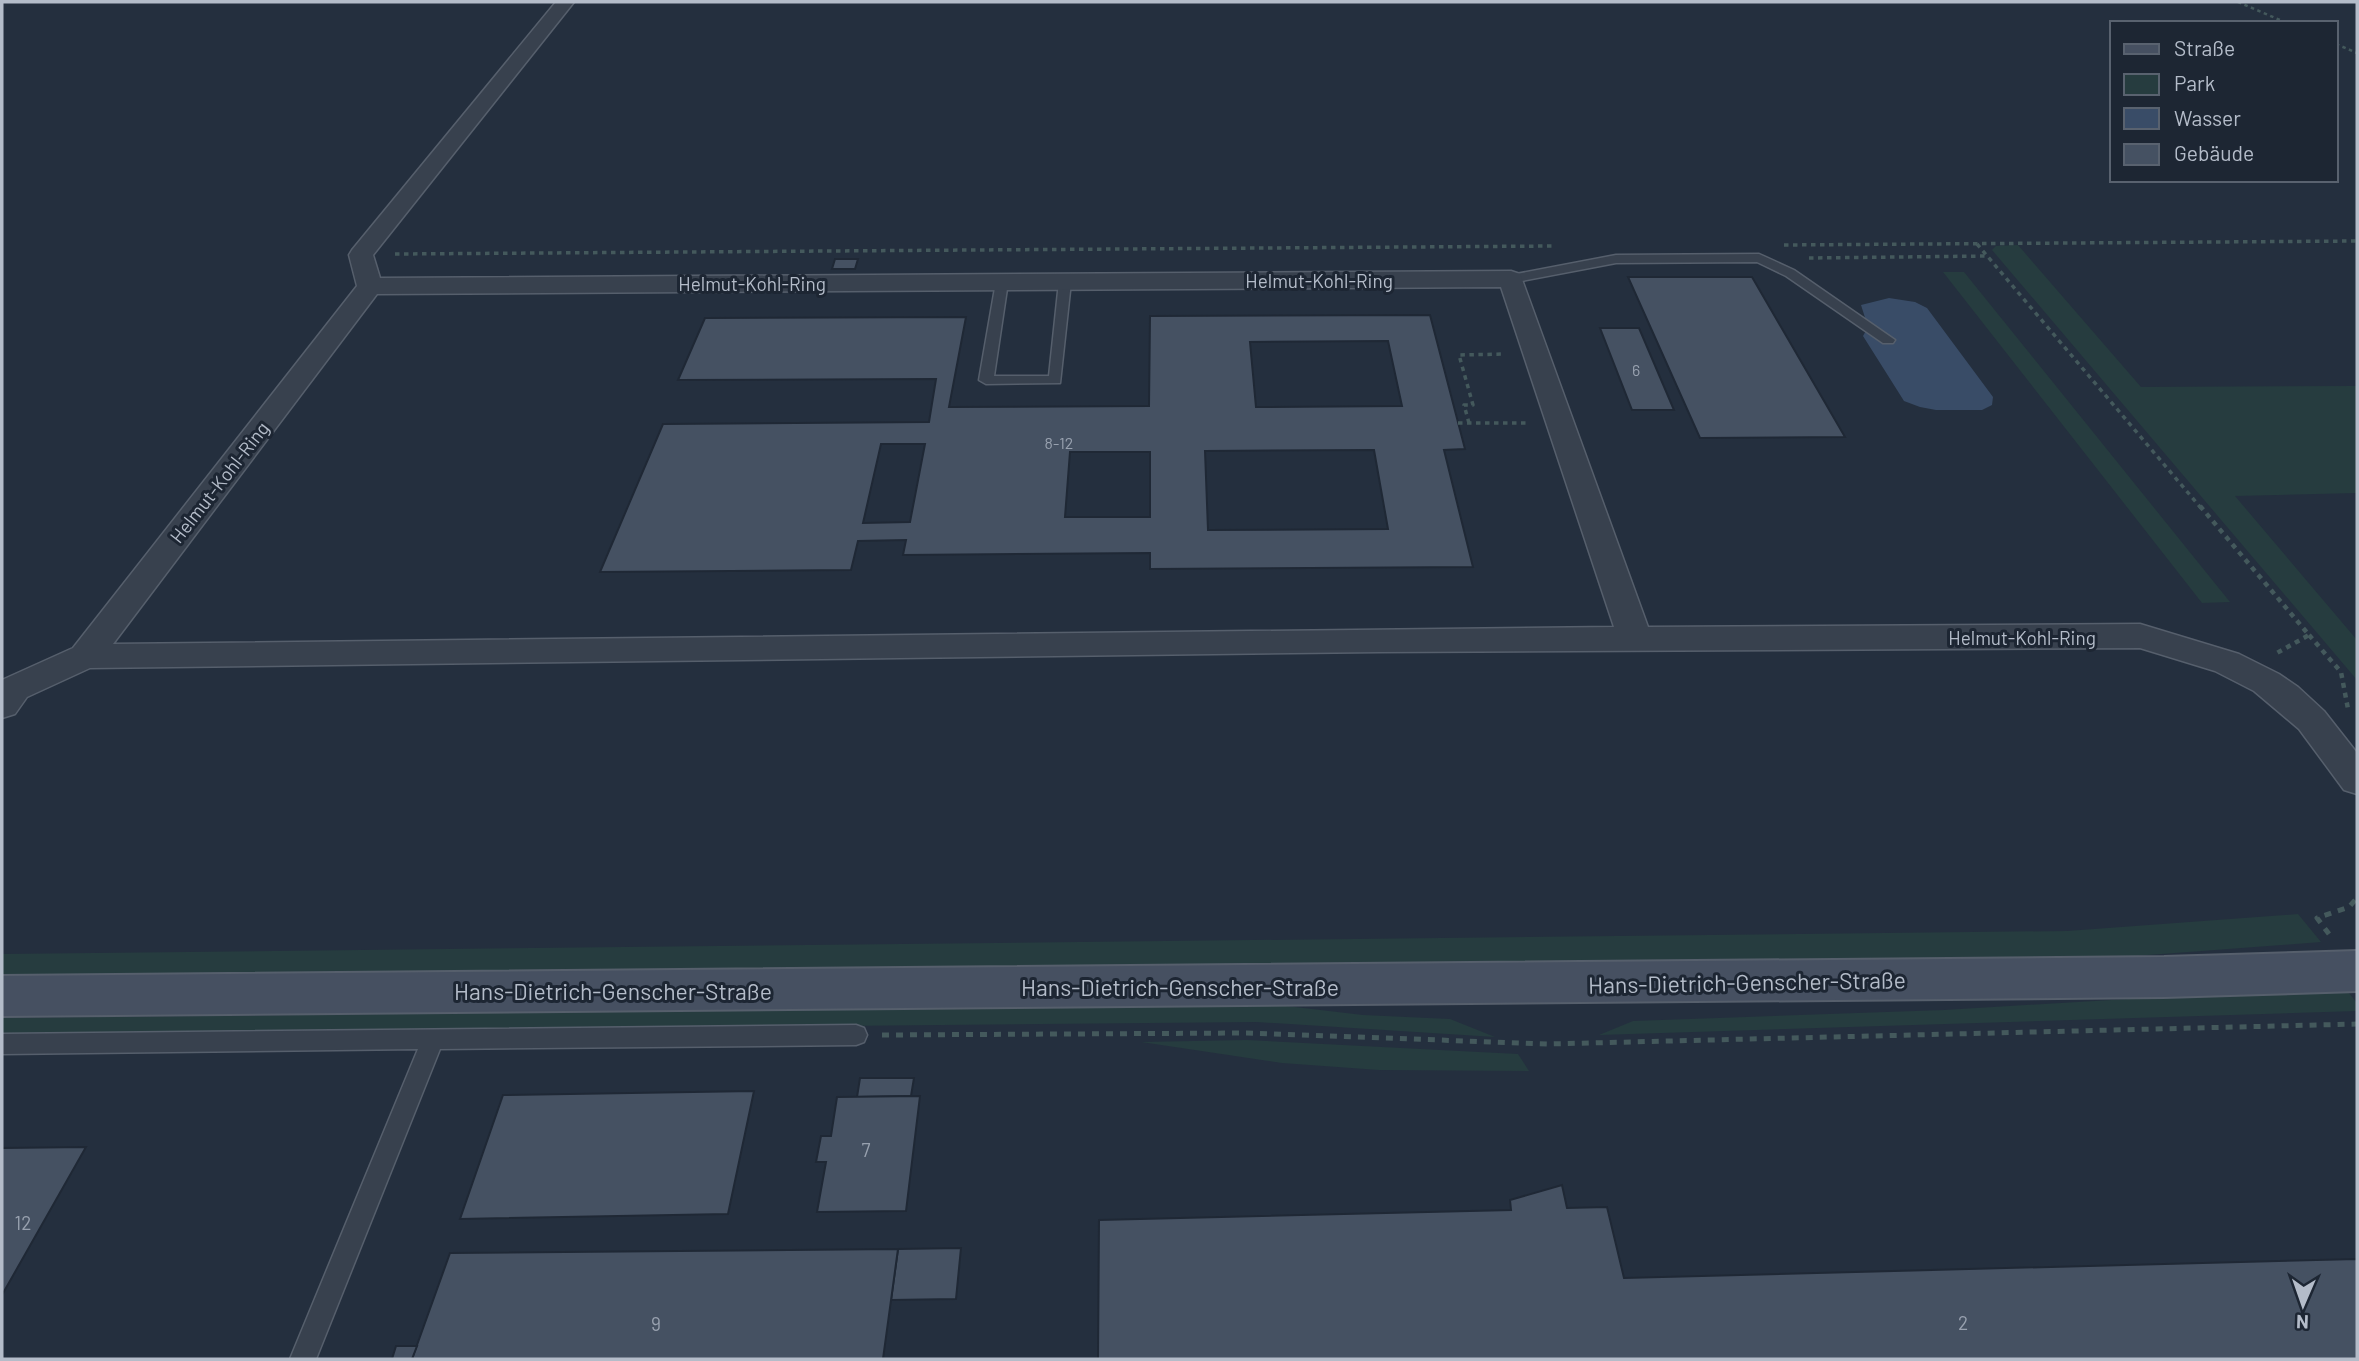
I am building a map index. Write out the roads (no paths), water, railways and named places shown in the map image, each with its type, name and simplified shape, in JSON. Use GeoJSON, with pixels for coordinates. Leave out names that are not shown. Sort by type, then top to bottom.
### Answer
{"type":"FeatureCollection","features":[{"type":"Feature","properties":{"kind":"street"},"geometry":{"type":"LineString","coordinates":[[370,286],[362,255],[565,2]]}},
{"type":"Feature","properties":{"kind":"street"},"geometry":{"type":"LineString","coordinates":[[1511,279],[1635,639]]}},
{"type":"Feature","properties":{"kind":"street","name":"Helmut-Kohl-Ring"},"geometry":{"type":"LineString","coordinates":[[85,656],[370,286],[1511,279]]}},
{"type":"Feature","properties":{"kind":"street","name":"Helmut-Kohl-Ring"},"geometry":{"type":"LineString","coordinates":[[85,656],[2140,636],[2209,653],[2279,691],[2305,714],[2357,780]]}},
{"type":"Feature","properties":{"kind":"street"},"geometry":{"type":"LineString","coordinates":[[2,705],[15,688],[85,656]]}},
{"type":"Feature","properties":{"kind":"street","name":"Hans-Dietrich-Genscher-Straße"},"geometry":{"type":"LineString","coordinates":[[2,996],[2108,978],[2357,971]]}},
{"type":"Feature","properties":{"kind":"lane"},"geometry":{"type":"LineString","coordinates":[[1511,279],[1616,259],[1759,258],[1790,273],[1888,340]]}},
{"type":"Feature","properties":{"kind":"lane"},"geometry":{"type":"LineString","coordinates":[[1002,282],[986,380],[1055,380],[1065,282]]}},
{"type":"Feature","properties":{"kind":"lane"},"geometry":{"type":"LineString","coordinates":[[2,1044],[856,1035]]}},
{"type":"Feature","properties":{"kind":"lane"},"geometry":{"type":"LineString","coordinates":[[303,1359],[434,1038]]}},
{"type":"Feature","properties":{"kind":"water"},"geometry":{"type":"Polygon","coordinates":[[[1889,298],[1915,302],[1927,308],[1993,397],[1992,405],[1982,410],[1936,410],[1904,401],[1863,336],[1868,327],[1861,305],[1889,298]]]}}]}
